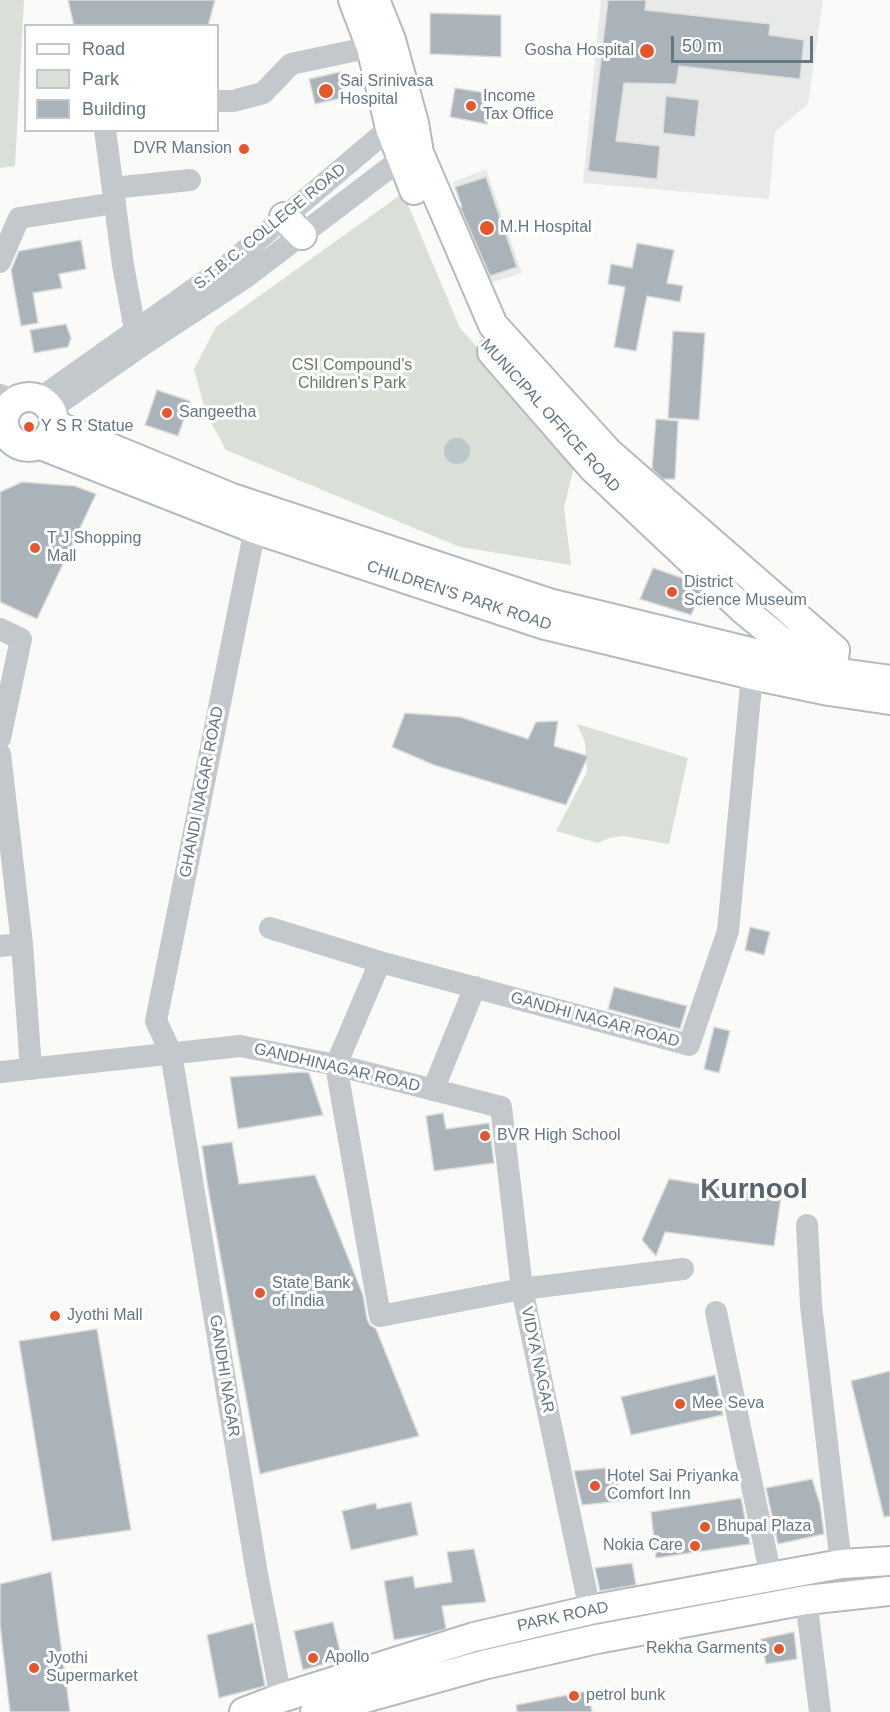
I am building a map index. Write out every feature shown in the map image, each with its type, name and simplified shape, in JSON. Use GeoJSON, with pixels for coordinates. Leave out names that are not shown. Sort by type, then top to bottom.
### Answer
{"type":"FeatureCollection","features":[{"type":"Feature","properties":{"kind":"main road","name":"MUNICIPAL OFFICE ROAD"},"geometry":{"type":"LineString","coordinates":[[353,0],[381,43]]}},
{"type":"Feature","properties":{"kind":"main road","name":"MUNICIPAL OFFICE ROAD"},"geometry":{"type":"LineString","coordinates":[[375,0],[381,43],[410,156],[476,333],[592,467],[745,611],[831,681]]}},
{"type":"Feature","properties":{"kind":"main road","name":"CHILDREN'S PARK ROAD"},"geometry":{"type":"LineString","coordinates":[[18,420],[232,498],[549,603],[831,681],[890,700]]}},
{"type":"Feature","properties":{"kind":"main road","name":"CHILDREN'S PARK ROAD"},"geometry":{"type":"LineString","coordinates":[[18,420],[255,529],[545,625],[752,675],[831,681],[890,680]]}},
{"type":"Feature","properties":{"kind":"main road","name":"PARK ROAD"},"geometry":{"type":"LineString","coordinates":[[244,1712],[281,1698],[474,1637],[590,1610],[841,1564],[890,1561]]}},
{"type":"Feature","properties":{"kind":"main road","name":"PARK ROAD"},"geometry":{"type":"LineString","coordinates":[[315,1712],[483,1665],[597,1639],[806,1600],[890,1591]]}},
{"type":"Feature","properties":{"kind":"main road"},"geometry":{"type":"LineString","coordinates":[[590,1610],[597,1639]]}},
{"type":"Feature","properties":{"kind":"street"},"geometry":{"type":"LineString","coordinates":[[219,101],[233,101],[263,93],[291,64],[381,43]]}},
{"type":"Feature","properties":{"kind":"street","name":"S.T.B.C. COLLEGE ROAD"},"geometry":{"type":"LineString","coordinates":[[18,420],[135,330],[228,264],[293,226],[402,126]]}},
{"type":"Feature","properties":{"kind":"street"},"geometry":{"type":"LineString","coordinates":[[105,132],[123,266],[135,330]]}},
{"type":"Feature","properties":{"kind":"street"},"geometry":{"type":"LineString","coordinates":[[18,420],[144,344],[246,277],[293,226],[410,156]]}},
{"type":"Feature","properties":{"kind":"street"},"geometry":{"type":"LineString","coordinates":[[0,262],[10,214],[190,180]]}},
{"type":"Feature","properties":{"kind":"street","name":"GHANDI NAGAR ROAD"},"geometry":{"type":"LineString","coordinates":[[171,1053],[156,1021],[255,529]]}},
{"type":"Feature","properties":{"kind":"street"},"geometry":{"type":"LineString","coordinates":[[0,629],[21,639],[0,738]]}},
{"type":"Feature","properties":{"kind":"street","name":"GANDHI NAGAR ROAD"},"geometry":{"type":"LineString","coordinates":[[270,928],[380,962],[688,1045],[728,931],[752,675]]}},
{"type":"Feature","properties":{"kind":"street"},"geometry":{"type":"LineString","coordinates":[[0,754],[11,945],[32,1069]]}},
{"type":"Feature","properties":{"kind":"street"},"geometry":{"type":"LineString","coordinates":[[380,962],[336,1065],[380,1316],[522,1289],[683,1269]]}},
{"type":"Feature","properties":{"kind":"street"},"geometry":{"type":"LineString","coordinates":[[433,1090],[475,987]]}},
{"type":"Feature","properties":{"kind":"street","name":"GANDHINAGAR ROAD"},"geometry":{"type":"LineString","coordinates":[[171,1053],[240,1046],[336,1065],[501,1107]]}},
{"type":"Feature","properties":{"kind":"street"},"geometry":{"type":"LineString","coordinates":[[0,1072],[171,1053]]}},
{"type":"Feature","properties":{"kind":"street","name":"GANDHI NAGAR"},"geometry":{"type":"LineString","coordinates":[[171,1053],[257,1574],[281,1698]]}},
{"type":"Feature","properties":{"kind":"street","name":"VIDYA NAGAR"},"geometry":{"type":"LineString","coordinates":[[501,1107],[522,1289],[590,1610]]}},
{"type":"Feature","properties":{"kind":"street"},"geometry":{"type":"LineString","coordinates":[[807,1225],[811,1305],[841,1564]]}},
{"type":"Feature","properties":{"kind":"street"},"geometry":{"type":"LineString","coordinates":[[716,1312],[771,1577]]}},
{"type":"Feature","properties":{"kind":"street"},"geometry":{"type":"LineString","coordinates":[[806,1600],[820,1712]]}},
{"type":"Feature","properties":{"kind":"shaded area"},"geometry":{"type":"Polygon","coordinates":[[[601,0],[823,0],[808,104],[775,132],[769,199],[583,183],[601,0]]]}},
{"type":"Feature","properties":{"kind":"shaded area","name":"M.H Hospital"},"geometry":{"type":"Polygon","coordinates":[[[486,169],[522,273],[487,284],[453,182],[486,169]]]}},
{"type":"Feature","properties":{"kind":"shaded area"},"geometry":{"type":"Polygon","coordinates":[[[457,438],[466,442],[470,451],[466,460],[457,464],[448,460],[444,451],[448,442],[457,438]]]}},
{"type":"Feature","properties":{"kind":"green space"},"geometry":{"type":"Polygon","coordinates":[[[0,0],[24,0],[15,166],[0,168],[0,0]]]}},
{"type":"Feature","properties":{"kind":"green space","name":"CSI Compound's Children's Park"},"geometry":{"type":"Polygon","coordinates":[[[403,193],[460,328],[576,459],[564,507],[571,565],[460,547],[226,450],[206,413],[194,369],[216,327],[403,193]]]}},
{"type":"Feature","properties":{"kind":"green space"},"geometry":{"type":"Polygon","coordinates":[[[577,724],[688,758],[669,844],[624,836],[609,838],[598,843],[556,831],[587,772],[585,742],[577,724]]]}},
{"type":"Feature","properties":{"kind":"building"},"geometry":{"type":"Polygon","coordinates":[[[68,0],[215,0],[209,24],[74,24],[68,0]]]}},
{"type":"Feature","properties":{"kind":"building"},"geometry":{"type":"Polygon","coordinates":[[[608,0],[646,0],[645,10],[770,24],[769,35],[804,40],[800,79],[679,66],[676,84],[624,83],[616,141],[660,146],[657,179],[588,171],[608,0]]]}},
{"type":"Feature","properties":{"kind":"building"},"geometry":{"type":"Polygon","coordinates":[[[430,13],[501,15],[501,57],[430,54],[430,13]]]}},
{"type":"Feature","properties":{"kind":"building"},"geometry":{"type":"Polygon","coordinates":[[[340,72],[346,97],[315,104],[309,79],[340,72]]]}},
{"type":"Feature","properties":{"kind":"building","name":"Income Tax Office"},"geometry":{"type":"Polygon","coordinates":[[[455,88],[493,94],[487,124],[450,117],[455,88]]]}},
{"type":"Feature","properties":{"kind":"building"},"geometry":{"type":"Polygon","coordinates":[[[666,96],[699,100],[695,137],[663,133],[666,96]]]}},
{"type":"Feature","properties":{"kind":"building","name":"M.H Hospital"},"geometry":{"type":"Polygon","coordinates":[[[486,177],[517,267],[490,276],[460,207],[462,207],[455,187],[486,177]]]}},
{"type":"Feature","properties":{"kind":"building"},"geometry":{"type":"Polygon","coordinates":[[[81,240],[86,269],[59,274],[62,288],[33,293],[38,323],[21,326],[11,270],[19,251],[81,240]]]}},
{"type":"Feature","properties":{"kind":"building"},"geometry":{"type":"Polygon","coordinates":[[[637,243],[674,250],[667,283],[683,286],[680,302],[647,296],[636,351],[614,347],[625,287],[608,284],[611,264],[632,268],[637,243]]]}},
{"type":"Feature","properties":{"kind":"building"},"geometry":{"type":"Polygon","coordinates":[[[66,324],[71,338],[68,347],[34,353],[30,330],[66,324]]]}},
{"type":"Feature","properties":{"kind":"building"},"geometry":{"type":"Polygon","coordinates":[[[673,331],[705,333],[699,420],[668,418],[673,331]]]}},
{"type":"Feature","properties":{"kind":"building","name":"Sangeetha"},"geometry":{"type":"Polygon","coordinates":[[[157,390],[190,401],[178,436],[145,425],[157,390]]]}},
{"type":"Feature","properties":{"kind":"building"},"geometry":{"type":"Polygon","coordinates":[[[656,419],[678,421],[675,479],[663,479],[652,469],[656,419]]]}},
{"type":"Feature","properties":{"kind":"building","name":"T J Shopping Mall"},"geometry":{"type":"Polygon","coordinates":[[[22,482],[75,486],[96,494],[37,619],[0,602],[0,492],[22,482]]]}},
{"type":"Feature","properties":{"kind":"building","name":"District Science Museum"},"geometry":{"type":"Polygon","coordinates":[[[653,568],[688,580],[701,592],[691,615],[640,599],[653,568]]]}},
{"type":"Feature","properties":{"kind":"building"},"geometry":{"type":"Polygon","coordinates":[[[405,713],[460,717],[528,739],[536,722],[558,721],[554,746],[588,756],[566,805],[434,765],[392,747],[405,713]]]}},
{"type":"Feature","properties":{"kind":"building"},"geometry":{"type":"Polygon","coordinates":[[[750,927],[770,932],[764,955],[745,950],[750,927]]]}},
{"type":"Feature","properties":{"kind":"building"},"geometry":{"type":"Polygon","coordinates":[[[614,987],[687,1006],[680,1029],[608,1009],[614,987]]]}},
{"type":"Feature","properties":{"kind":"building"},"geometry":{"type":"Polygon","coordinates":[[[714,1027],[730,1031],[719,1073],[704,1069],[714,1027]]]}},
{"type":"Feature","properties":{"kind":"building"},"geometry":{"type":"Polygon","coordinates":[[[309,1073],[323,1115],[238,1129],[230,1077],[309,1073]]]}},
{"type":"Feature","properties":{"kind":"building","name":"BVR High School"},"geometry":{"type":"Polygon","coordinates":[[[443,1113],[446,1129],[489,1123],[494,1163],[434,1171],[426,1116],[443,1113]]]}},
{"type":"Feature","properties":{"kind":"building"},"geometry":{"type":"Polygon","coordinates":[[[232,1142],[239,1184],[315,1175],[363,1295],[367,1319],[376,1329],[419,1436],[260,1474],[202,1146],[232,1142]]]}},
{"type":"Feature","properties":{"kind":"building"},"geometry":{"type":"Polygon","coordinates":[[[669,1179],[781,1197],[774,1246],[665,1232],[656,1256],[642,1240],[669,1179]]]}},
{"type":"Feature","properties":{"kind":"building"},"geometry":{"type":"Polygon","coordinates":[[[97,1329],[131,1530],[52,1541],[19,1341],[97,1329]]]}},
{"type":"Feature","properties":{"kind":"building"},"geometry":{"type":"Polygon","coordinates":[[[890,1371],[890,1516],[884,1517],[851,1381],[890,1371]]]}},
{"type":"Feature","properties":{"kind":"building","name":"Mee Seva"},"geometry":{"type":"Polygon","coordinates":[[[715,1375],[723,1415],[631,1435],[621,1397],[715,1375]]]}},
{"type":"Feature","properties":{"kind":"building","name":"Hotel Sai Priyanka Comfort Inn"},"geometry":{"type":"Polygon","coordinates":[[[615,1467],[621,1501],[582,1505],[574,1471],[615,1467]]]}},
{"type":"Feature","properties":{"kind":"building"},"geometry":{"type":"Polygon","coordinates":[[[812,1479],[820,1504],[824,1534],[778,1544],[766,1488],[812,1479]]]}},
{"type":"Feature","properties":{"kind":"building","name":"Bhupal Plaza"},"geometry":{"type":"Polygon","coordinates":[[[741,1498],[750,1544],[656,1558],[651,1512],[741,1498]]]}},
{"type":"Feature","properties":{"kind":"building"},"geometry":{"type":"Polygon","coordinates":[[[411,1502],[418,1535],[351,1550],[342,1511],[376,1503],[377,1509],[411,1502]]]}},
{"type":"Feature","properties":{"kind":"building"},"geometry":{"type":"Polygon","coordinates":[[[474,1549],[486,1602],[442,1606],[446,1629],[394,1640],[384,1581],[413,1576],[415,1588],[452,1582],[447,1552],[474,1549]]]}},
{"type":"Feature","properties":{"kind":"building"},"geometry":{"type":"Polygon","coordinates":[[[632,1563],[636,1585],[600,1591],[595,1568],[632,1563]]]}},
{"type":"Feature","properties":{"kind":"building","name":"Jyothi Supermarket"},"geometry":{"type":"Polygon","coordinates":[[[51,1572],[70,1712],[10,1712],[0,1624],[0,1584],[51,1572]]]}},
{"type":"Feature","properties":{"kind":"building"},"geometry":{"type":"Polygon","coordinates":[[[333,1622],[342,1659],[303,1670],[294,1631],[333,1622]]]}},
{"type":"Feature","properties":{"kind":"building"},"geometry":{"type":"Polygon","coordinates":[[[253,1623],[265,1686],[219,1698],[207,1635],[253,1623]]]}},
{"type":"Feature","properties":{"kind":"building","name":"Rekha Garments"},"geometry":{"type":"Polygon","coordinates":[[[794,1632],[797,1659],[766,1664],[761,1639],[794,1632]]]}},
{"type":"Feature","properties":{"kind":"building","name":"petrol bunk"},"geometry":{"type":"Polygon","coordinates":[[[588,1691],[592,1712],[517,1712],[516,1705],[588,1691]]]}},
{"type":"Feature","properties":{"kind":"place","name":"Gosha Hospital"},"geometry":{"type":"Point","coordinates":[647,51]}},
{"type":"Feature","properties":{"kind":"place","name":"Sai Srinivasa Hospital"},"geometry":{"type":"Point","coordinates":[326,91]}},
{"type":"Feature","properties":{"kind":"place","name":"Income Tax Office"},"geometry":{"type":"Point","coordinates":[471,106]}},
{"type":"Feature","properties":{"kind":"place","name":"DVR Mansion"},"geometry":{"type":"Point","coordinates":[244,149]}},
{"type":"Feature","properties":{"kind":"place","name":"M.H Hospital"},"geometry":{"type":"Point","coordinates":[487,228]}},
{"type":"Feature","properties":{"kind":"place","name":"Sangeetha"},"geometry":{"type":"Point","coordinates":[167,413]}},
{"type":"Feature","properties":{"kind":"place","name":"Y S R Statue"},"geometry":{"type":"Point","coordinates":[29,427]}},
{"type":"Feature","properties":{"kind":"place","name":"T J Shopping Mall"},"geometry":{"type":"Point","coordinates":[35,548]}},
{"type":"Feature","properties":{"kind":"place","name":"District Science Museum"},"geometry":{"type":"Point","coordinates":[672,592]}},
{"type":"Feature","properties":{"kind":"place","name":"BVR High School"},"geometry":{"type":"Point","coordinates":[485,1136]}},
{"type":"Feature","properties":{"kind":"place","name":"State Bank of India"},"geometry":{"type":"Point","coordinates":[260,1293]}},
{"type":"Feature","properties":{"kind":"place","name":"Jyothi Mall"},"geometry":{"type":"Point","coordinates":[55,1316]}},
{"type":"Feature","properties":{"kind":"place","name":"Mee Seva"},"geometry":{"type":"Point","coordinates":[680,1404]}},
{"type":"Feature","properties":{"kind":"place","name":"Hotel Sai Priyanka Comfort Inn"},"geometry":{"type":"Point","coordinates":[595,1486]}},
{"type":"Feature","properties":{"kind":"place","name":"Bhupal Plaza"},"geometry":{"type":"Point","coordinates":[705,1527]}},
{"type":"Feature","properties":{"kind":"place","name":"Nokia Care"},"geometry":{"type":"Point","coordinates":[695,1546]}},
{"type":"Feature","properties":{"kind":"place","name":"Rekha Garments"},"geometry":{"type":"Point","coordinates":[779,1649]}},
{"type":"Feature","properties":{"kind":"place","name":"Apollo"},"geometry":{"type":"Point","coordinates":[313,1658]}},
{"type":"Feature","properties":{"kind":"place","name":"Jyothi Supermarket"},"geometry":{"type":"Point","coordinates":[34,1668]}},
{"type":"Feature","properties":{"kind":"place","name":"petrol bunk"},"geometry":{"type":"Point","coordinates":[574,1696]}},
{"type":"Feature","properties":{"kind":"district","name":"Kurnool"},"geometry":{"type":"Point","coordinates":[754,1190]}}]}
